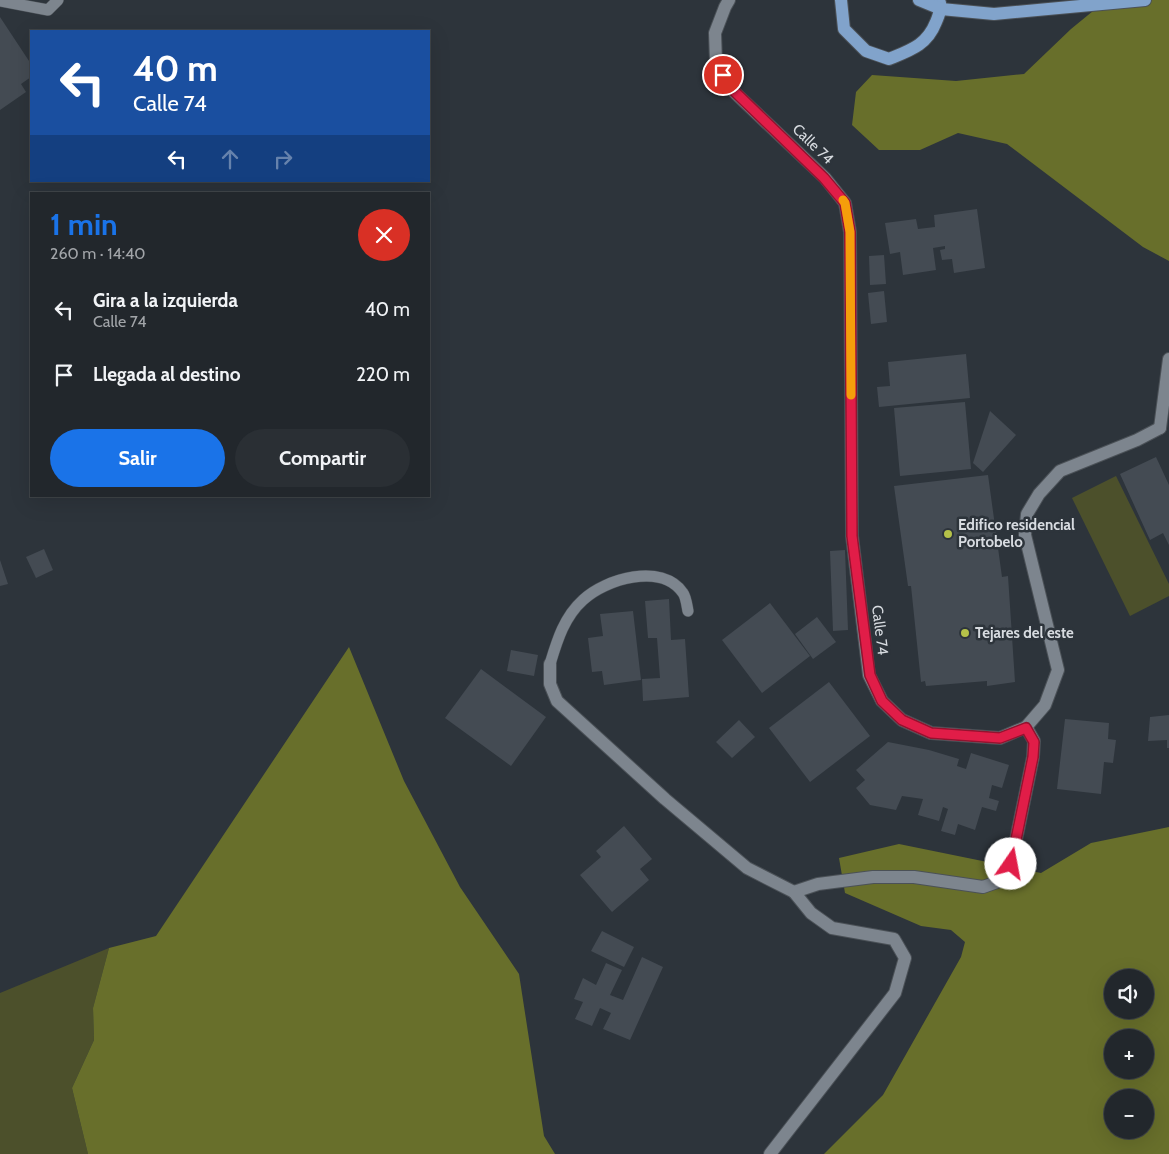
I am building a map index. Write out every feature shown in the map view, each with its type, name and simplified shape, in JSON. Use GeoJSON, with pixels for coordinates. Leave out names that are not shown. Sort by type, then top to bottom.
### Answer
{"type":"FeatureCollection","features":[{"type":"Feature","properties":{"kind":"main road"},"geometry":{"type":"LineString","coordinates":[[841,0],[844,29],[866,51],[889,59],[916,48],[932,34],[941,5]]}},
{"type":"Feature","properties":{"kind":"main road"},"geometry":{"type":"LineString","coordinates":[[919,0],[994,14],[1145,0]]}},
{"type":"Feature","properties":{"kind":"street","name":"Calle 74"},"geometry":{"type":"LineString","coordinates":[[730,0],[725,7],[715,33],[716,62],[727,82],[824,178],[845,203],[850,232],[852,536],[870,675],[882,701],[902,720],[931,733],[1000,738],[1026,728],[1045,705],[1058,670],[1026,535],[1027,514],[1039,494],[1060,471],[1164,430],[1169,359]]}},
{"type":"Feature","properties":{"kind":"street"},"geometry":{"type":"LineString","coordinates":[[550,664],[550,684],[557,701],[665,799],[748,868],[794,892],[812,914],[832,928],[894,939],[905,958],[895,993],[770,1154]]}},
{"type":"Feature","properties":{"kind":"street"},"geometry":{"type":"LineString","coordinates":[[794,892],[818,884],[874,878],[914,877],[984,887],[1000,881],[1011,864],[1033,757],[1034,742],[1026,728]]}},
{"type":"Feature","properties":{"kind":"lane"},"geometry":{"type":"LineString","coordinates":[[0,1],[48,10],[58,0]]}},
{"type":"Feature","properties":{"kind":"lane"},"geometry":{"type":"LineString","coordinates":[[550,664],[562,627],[582,600],[608,583],[646,575],[672,581],[684,594],[688,611]]}},
{"type":"Feature","properties":{"kind":"green space"},"geometry":{"type":"Polygon","coordinates":[[[1121,0],[1169,0],[1169,261],[1143,247],[1007,144],[958,133],[920,150],[879,150],[852,125],[856,92],[872,75],[956,81],[1024,74],[1071,29],[1093,11],[1121,0]]]}},
{"type":"Feature","properties":{"kind":"green space"},"geometry":{"type":"Polygon","coordinates":[[[1116,476],[1169,584],[1169,596],[1130,616],[1072,498],[1116,476]]]}},
{"type":"Feature","properties":{"kind":"green space"},"geometry":{"type":"Polygon","coordinates":[[[349,647],[404,781],[460,887],[519,974],[544,1136],[555,1154],[88,1154],[72,1088],[94,1040],[93,1008],[109,948],[156,936],[349,647]]]}},
{"type":"Feature","properties":{"kind":"green space"},"geometry":{"type":"Polygon","coordinates":[[[1169,827],[1169,1154],[824,1154],[883,1095],[961,957],[965,942],[951,930],[921,926],[845,893],[839,858],[899,844],[1041,873],[1091,843],[1169,827]]]}},
{"type":"Feature","properties":{"kind":"green space"},"geometry":{"type":"Polygon","coordinates":[[[109,948],[93,1008],[94,1040],[72,1088],[88,1154],[0,1154],[0,993],[109,948]]]}},
{"type":"Feature","properties":{"kind":"building"},"geometry":{"type":"Polygon","coordinates":[[[0,17],[30,62],[30,78],[21,84],[26,92],[0,110],[0,17]]]}},
{"type":"Feature","properties":{"kind":"building"},"geometry":{"type":"Polygon","coordinates":[[[977,209],[985,268],[954,273],[952,259],[942,260],[940,250],[945,249],[945,246],[933,248],[936,270],[903,275],[900,252],[890,254],[885,223],[916,219],[918,229],[935,227],[934,215],[977,209]]]}},
{"type":"Feature","properties":{"kind":"building"},"geometry":{"type":"Polygon","coordinates":[[[884,255],[886,284],[870,285],[869,256],[884,255]]]}},
{"type":"Feature","properties":{"kind":"building"},"geometry":{"type":"Polygon","coordinates":[[[884,291],[887,322],[871,324],[868,293],[884,291]]]}},
{"type":"Feature","properties":{"kind":"building"},"geometry":{"type":"Polygon","coordinates":[[[966,354],[970,398],[879,407],[877,387],[890,386],[888,362],[966,354]]]}},
{"type":"Feature","properties":{"kind":"building"},"geometry":{"type":"Polygon","coordinates":[[[965,402],[971,469],[900,476],[894,408],[965,402]]]}},
{"type":"Feature","properties":{"kind":"building"},"geometry":{"type":"Polygon","coordinates":[[[990,411],[1016,435],[983,472],[973,463],[990,411]]]}},
{"type":"Feature","properties":{"kind":"building"},"geometry":{"type":"Polygon","coordinates":[[[1156,457],[1169,485],[1169,545],[1163,533],[1150,540],[1120,474],[1156,457]]]}},
{"type":"Feature","properties":{"kind":"building"},"geometry":{"type":"Polygon","coordinates":[[[988,475],[1002,577],[1008,576],[1015,682],[987,686],[987,681],[926,686],[925,681],[921,682],[911,586],[908,586],[894,486],[988,475]]]}},
{"type":"Feature","properties":{"kind":"building"},"geometry":{"type":"Polygon","coordinates":[[[44,549],[53,570],[36,578],[26,557],[44,549]]]}},
{"type":"Feature","properties":{"kind":"building"},"geometry":{"type":"Polygon","coordinates":[[[845,550],[848,630],[833,631],[830,551],[845,550]]]}},
{"type":"Feature","properties":{"kind":"building"},"geometry":{"type":"Polygon","coordinates":[[[0,560],[8,584],[0,586],[0,560]]]}},
{"type":"Feature","properties":{"kind":"building"},"geometry":{"type":"Polygon","coordinates":[[[669,599],[671,640],[685,639],[689,697],[643,701],[642,679],[660,678],[657,638],[648,638],[645,601],[669,599]]]}},
{"type":"Feature","properties":{"kind":"building"},"geometry":{"type":"Polygon","coordinates":[[[770,603],[810,656],[762,693],[722,640],[770,603]]]}},
{"type":"Feature","properties":{"kind":"building"},"geometry":{"type":"Polygon","coordinates":[[[633,611],[641,680],[604,685],[602,671],[592,672],[588,638],[603,636],[600,614],[633,611]]]}},
{"type":"Feature","properties":{"kind":"building"},"geometry":{"type":"Polygon","coordinates":[[[817,617],[836,642],[813,659],[795,634],[817,617]]]}},
{"type":"Feature","properties":{"kind":"building"},"geometry":{"type":"Polygon","coordinates":[[[511,650],[538,655],[534,676],[507,671],[511,650]]]}},
{"type":"Feature","properties":{"kind":"building"},"geometry":{"type":"Polygon","coordinates":[[[481,669],[546,717],[511,766],[445,718],[481,669]]]}},
{"type":"Feature","properties":{"kind":"building"},"geometry":{"type":"Polygon","coordinates":[[[829,682],[870,736],[810,782],[769,728],[829,682]]]}},
{"type":"Feature","properties":{"kind":"building"},"geometry":{"type":"Polygon","coordinates":[[[1169,715],[1169,748],[1167,748],[1167,740],[1148,741],[1150,717],[1169,715]]]}},
{"type":"Feature","properties":{"kind":"building"},"geometry":{"type":"Polygon","coordinates":[[[1065,719],[1109,723],[1108,739],[1116,740],[1113,763],[1104,762],[1101,794],[1057,789],[1065,719]]]}},
{"type":"Feature","properties":{"kind":"building"},"geometry":{"type":"Polygon","coordinates":[[[739,720],[755,737],[732,758],[716,742],[739,720]]]}},
{"type":"Feature","properties":{"kind":"building"},"geometry":{"type":"Polygon","coordinates":[[[888,742],[929,750],[959,759],[957,766],[966,769],[971,753],[1009,765],[1002,788],[992,785],[989,798],[999,801],[996,811],[982,807],[975,830],[958,824],[955,835],[941,831],[948,809],[943,807],[939,821],[918,815],[923,799],[902,796],[896,810],[870,805],[856,788],[865,780],[856,770],[888,742]]]}},
{"type":"Feature","properties":{"kind":"building"},"geometry":{"type":"Polygon","coordinates":[[[624,826],[652,859],[640,869],[649,880],[612,912],[580,875],[601,857],[596,851],[624,826]]]}},
{"type":"Feature","properties":{"kind":"building"},"geometry":{"type":"Polygon","coordinates":[[[602,931],[634,947],[624,967],[591,951],[602,931]]]}},
{"type":"Feature","properties":{"kind":"building"},"geometry":{"type":"Polygon","coordinates":[[[642,957],[663,967],[630,1040],[603,1029],[611,1013],[600,1008],[592,1026],[575,1019],[583,1002],[574,999],[583,978],[596,985],[606,963],[622,970],[610,995],[623,1000],[642,957]]]}},
{"type":"Feature","properties":{"kind":"slow traffic"},"geometry":{"type":"LineString","coordinates":[[843,200],[850,232],[851,395]]}},
{"type":"Feature","properties":{"kind":"place","name":"Edifico residencial Portobelo"},"geometry":{"type":"Point","coordinates":[948,534]}},
{"type":"Feature","properties":{"kind":"place","name":"Tejares del este"},"geometry":{"type":"Point","coordinates":[965,633]}},
{"type":"Feature","properties":{"kind":"route"},"geometry":{"type":"LineString","coordinates":[[723,75],[731,88],[824,178],[845,203],[850,232],[852,536],[870,675],[882,701],[902,720],[931,733],[1000,738],[1026,728],[1034,742],[1033,757],[1011,864]]}}]}
